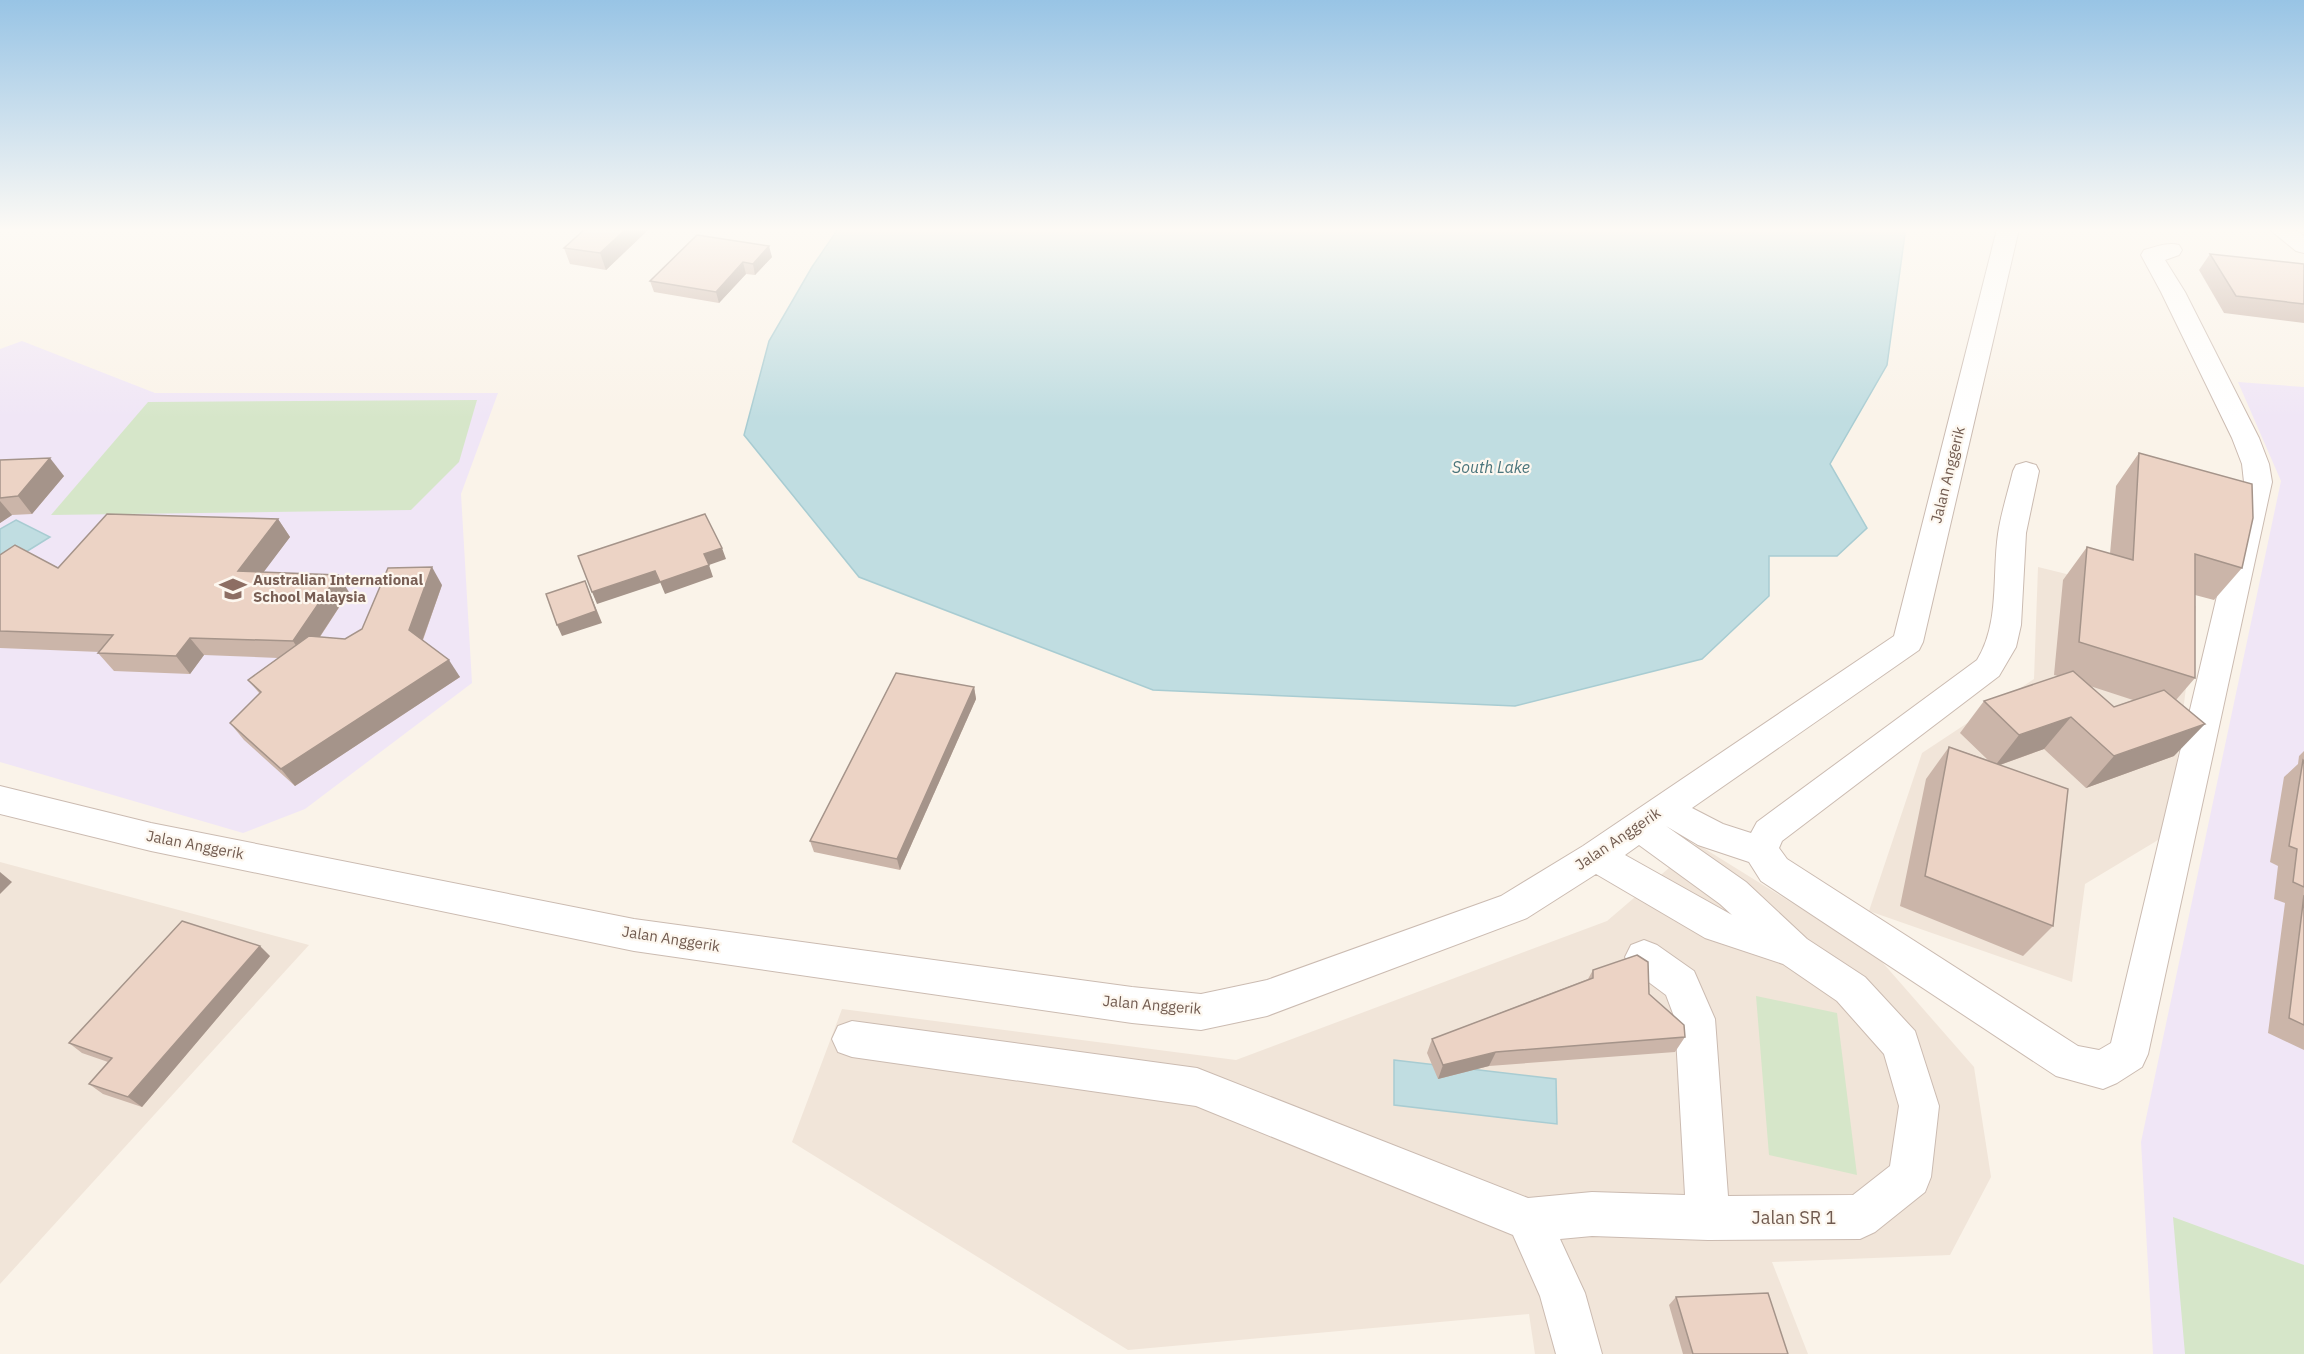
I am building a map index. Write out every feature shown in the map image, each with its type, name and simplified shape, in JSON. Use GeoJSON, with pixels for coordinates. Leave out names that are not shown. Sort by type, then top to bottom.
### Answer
{"type":"FeatureCollection","features":[{"type":"Feature","properties":{"kind":"street","name":"Jalan Anggerik"},"geometry":{"type":"LineString","coordinates":[[0,800],[151,837],[634,935],[1131,1005],[1201,1012],[1267,998],[1514,907],[1596,856],[1908,642],[1993,292]]}},
{"type":"Feature","properties":{"kind":"street"},"geometry":{"type":"LineString","coordinates":[[1651,817],[1687,825],[1708,836],[1761,850],[1774,870],[2070,1063],[2103,1070],[2128,1054],[2258,482],[2258,468],[2243,434],[2172,292]]}},
{"type":"Feature","properties":{"kind":"street"},"geometry":{"type":"LineString","coordinates":[[1761,850],[1769,832],[1988,668],[2001,647],[2006,625],[2012,533],[2026,471]]}},
{"type":"Feature","properties":{"kind":"street"},"geometry":{"type":"LineString","coordinates":[[1651,817],[1794,951]]}},
{"type":"Feature","properties":{"kind":"street"},"geometry":{"type":"LineString","coordinates":[[1596,856],[1718,927],[1794,951]]}},
{"type":"Feature","properties":{"kind":"street","name":"Jalan SR 1"},"geometry":{"type":"LineString","coordinates":[[1528,1220],[1592,1214],[1708,1218],[1860,1217],[1910,1177],[1919,1106],[1901,1044],[1851,989],[1794,951]]}},
{"type":"Feature","properties":{"kind":"street"},"geometry":{"type":"LineString","coordinates":[[1644,957],[1680,983],[1695,1019],[1698,1110],[1708,1218]]}},
{"type":"Feature","properties":{"kind":"street"},"geometry":{"type":"LineString","coordinates":[[852,1039],[1197,1087],[1528,1220],[1562,1293],[1579,1354]]}},
{"type":"Feature","properties":{"kind":"shaded area","name":"Australian International School Malaysia"},"geometry":{"type":"Polygon","coordinates":[[[22,341],[155,393],[498,393],[461,494],[472,683],[305,809],[243,833],[0,762],[0,349],[22,341]]]}},
{"type":"Feature","properties":{"kind":"shaded area"},"geometry":{"type":"Polygon","coordinates":[[[2238,382],[2304,387],[2304,1354],[2153,1354],[2141,1142],[2281,481],[2238,382]]]}},
{"type":"Feature","properties":{"kind":"shaded area"},"geometry":{"type":"Polygon","coordinates":[[[2038,567],[2196,606],[2168,834],[2085,884],[2072,982],[1869,911],[1922,753],[2034,679],[2038,567]]]}},
{"type":"Feature","properties":{"kind":"shaded area"},"geometry":{"type":"Polygon","coordinates":[[[1697,844],[1876,955],[1974,1067],[1991,1177],[1950,1255],[1772,1262],[1808,1354],[1535,1354],[1529,1314],[1128,1350],[792,1142],[842,1009],[1236,1060],[1607,921],[1697,844]]]}},
{"type":"Feature","properties":{"kind":"shaded area"},"geometry":{"type":"Polygon","coordinates":[[[0,862],[309,945],[0,1284],[0,862]]]}},
{"type":"Feature","properties":{"kind":"green space"},"geometry":{"type":"Polygon","coordinates":[[[477,400],[459,462],[411,510],[51,515],[148,402],[477,400]]]}},
{"type":"Feature","properties":{"kind":"green space"},"geometry":{"type":"Polygon","coordinates":[[[1756,996],[1837,1013],[1857,1175],[1769,1155],[1756,996]]]}},
{"type":"Feature","properties":{"kind":"green space"},"geometry":{"type":"Polygon","coordinates":[[[2173,1217],[2304,1265],[2304,1354],[2185,1354],[2173,1217]]]}},
{"type":"Feature","properties":{"kind":"water","name":"South Lake"},"geometry":{"type":"Polygon","coordinates":[[[797,292],[1897,292],[1887,365],[1830,464],[1867,528],[1837,556],[1769,556],[1769,596],[1702,659],[1515,706],[1153,690],[859,577],[744,435],[769,341],[797,292]]]}},
{"type":"Feature","properties":{"kind":"water"},"geometry":{"type":"Polygon","coordinates":[[[16,520],[50,537],[0,568],[0,529],[16,520]]]}},
{"type":"Feature","properties":{"kind":"water"},"geometry":{"type":"Polygon","coordinates":[[[1394,1060],[1556,1079],[1557,1124],[1394,1105],[1394,1060]]]}},
{"type":"Feature","properties":{"kind":"building"},"geometry":{"type":"Polygon","coordinates":[[[2234,292],[2304,292],[2304,304],[2236,296],[2234,292]]]}},
{"type":"Feature","properties":{"kind":"building"},"geometry":{"type":"Polygon","coordinates":[[[2139,453],[2252,484],[2253,518],[2242,568],[2195,554],[2195,678],[2079,642],[2087,547],[2133,560],[2139,453]]]}},
{"type":"Feature","properties":{"kind":"building"},"geometry":{"type":"Polygon","coordinates":[[[50,458],[18,496],[0,498],[0,460],[50,458]]]}},
{"type":"Feature","properties":{"kind":"building"},"geometry":{"type":"Polygon","coordinates":[[[107,514],[278,519],[238,571],[338,575],[293,641],[190,638],[176,656],[98,653],[113,635],[0,631],[0,555],[15,545],[58,568],[107,514]]]}},
{"type":"Feature","properties":{"kind":"building"},"geometry":{"type":"Polygon","coordinates":[[[705,514],[722,548],[704,554],[709,565],[660,582],[655,571],[592,592],[578,556],[705,514]]]}},
{"type":"Feature","properties":{"kind":"building"},"geometry":{"type":"Polygon","coordinates":[[[432,567],[409,630],[449,660],[281,769],[230,723],[261,692],[248,680],[309,636],[345,639],[362,629],[388,568],[432,567]]]}},
{"type":"Feature","properties":{"kind":"building"},"geometry":{"type":"Polygon","coordinates":[[[585,581],[596,611],[557,625],[546,594],[585,581]]]}},
{"type":"Feature","properties":{"kind":"building"},"geometry":{"type":"Polygon","coordinates":[[[2073,671],[2114,707],[2164,690],[2205,724],[2114,756],[2071,717],[2019,735],[1984,701],[2073,671]]]}},
{"type":"Feature","properties":{"kind":"building"},"geometry":{"type":"Polygon","coordinates":[[[896,673],[974,687],[897,859],[810,841],[896,673]]]}},
{"type":"Feature","properties":{"kind":"building"},"geometry":{"type":"Polygon","coordinates":[[[1949,747],[2068,789],[2053,926],[1925,876],[1949,747]]]}},
{"type":"Feature","properties":{"kind":"building"},"geometry":{"type":"Polygon","coordinates":[[[2303,760],[2304,887],[2293,882],[2297,849],[2289,846],[2303,760]]]}},
{"type":"Feature","properties":{"kind":"building"},"geometry":{"type":"Polygon","coordinates":[[[2304,895],[2304,1025],[2289,1018],[2304,895]]]}},
{"type":"Feature","properties":{"kind":"building"},"geometry":{"type":"Polygon","coordinates":[[[182,921],[260,946],[128,1097],[89,1084],[112,1058],[69,1043],[182,921]]]}},
{"type":"Feature","properties":{"kind":"building"},"geometry":{"type":"Polygon","coordinates":[[[1637,955],[1648,962],[1649,994],[1684,1025],[1685,1037],[1496,1052],[1443,1065],[1432,1039],[1593,978],[1593,970],[1637,955]]]}},
{"type":"Feature","properties":{"kind":"building"},"geometry":{"type":"Polygon","coordinates":[[[1768,1293],[1788,1354],[1693,1354],[1676,1297],[1768,1293]]]}},
{"type":"Feature","properties":{"kind":"place","name":"Australian International School Malaysia"},"geometry":{"type":"Point","coordinates":[233,589]}}]}
